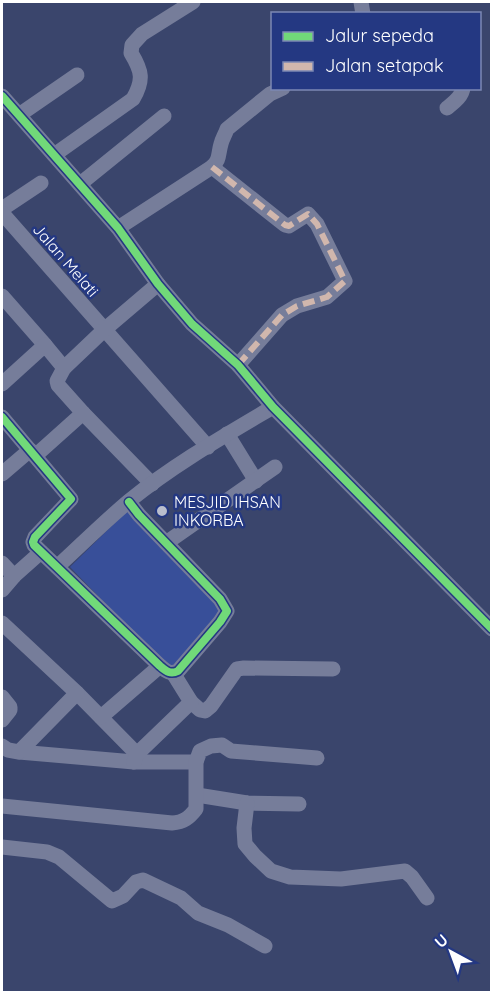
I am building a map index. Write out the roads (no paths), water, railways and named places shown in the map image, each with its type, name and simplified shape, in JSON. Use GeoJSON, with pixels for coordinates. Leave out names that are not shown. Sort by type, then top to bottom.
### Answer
{"type":"FeatureCollection","features":[{"type":"Feature","properties":{"kind":"street"},"geometry":{"type":"LineString","coordinates":[[54,155],[133,99],[141,76],[138,64],[131,53],[132,45],[142,34],[192,2]]}},
{"type":"Feature","properties":{"kind":"street"},"geometry":{"type":"LineString","coordinates":[[19,115],[77,75]]}},
{"type":"Feature","properties":{"kind":"street"},"geometry":{"type":"LineString","coordinates":[[118,228],[212,167],[219,159],[221,142],[227,129],[270,94],[279,90]]}},
{"type":"Feature","properties":{"kind":"street"},"geometry":{"type":"LineString","coordinates":[[447,108],[456,101],[463,90]]}},
{"type":"Feature","properties":{"kind":"street"},"geometry":{"type":"LineString","coordinates":[[2,96],[118,228],[158,284],[192,324],[238,365],[273,407],[492,629]]}},
{"type":"Feature","properties":{"kind":"street"},"geometry":{"type":"LineString","coordinates":[[80,184],[164,116]]}},
{"type":"Feature","properties":{"kind":"street"},"geometry":{"type":"LineString","coordinates":[[212,167],[285,225],[289,226],[308,214],[317,224],[345,281],[327,297],[297,306],[282,315],[238,365]]}},
{"type":"Feature","properties":{"kind":"street"},"geometry":{"type":"LineString","coordinates":[[2,208],[41,183]]}},
{"type":"Feature","properties":{"kind":"street","name":"Jalan Melati"},"geometry":{"type":"LineString","coordinates":[[2,213],[208,447]]}},
{"type":"Feature","properties":{"kind":"street"},"geometry":{"type":"LineString","coordinates":[[152,484],[83,413],[57,381],[64,368],[158,284]]}},
{"type":"Feature","properties":{"kind":"street"},"geometry":{"type":"LineString","coordinates":[[2,296],[64,368]]}},
{"type":"Feature","properties":{"kind":"street"},"geometry":{"type":"LineString","coordinates":[[2,384],[45,345]]}},
{"type":"Feature","properties":{"kind":"street"},"geometry":{"type":"LineString","coordinates":[[57,567],[152,484],[227,434],[273,407]]}},
{"type":"Feature","properties":{"kind":"street"},"geometry":{"type":"LineString","coordinates":[[2,474],[83,413]]}},
{"type":"Feature","properties":{"kind":"street"},"geometry":{"type":"LineString","coordinates":[[2,417],[71,499],[35,537],[34,545],[166,670],[200,710],[205,711],[211,706],[237,669],[333,669]]}},
{"type":"Feature","properties":{"kind":"street"},"geometry":{"type":"LineString","coordinates":[[227,434],[256,481]]}},
{"type":"Feature","properties":{"kind":"street"},"geometry":{"type":"LineString","coordinates":[[166,543],[275,468]]}},
{"type":"Feature","properties":{"kind":"street"},"geometry":{"type":"LineString","coordinates":[[101,717],[166,670],[178,671],[220,622],[227,610],[220,599],[129,502]]}},
{"type":"Feature","properties":{"kind":"street"},"geometry":{"type":"LineString","coordinates":[[2,590],[41,552]]}},
{"type":"Feature","properties":{"kind":"street"},"geometry":{"type":"LineString","coordinates":[[2,563],[14,576]]}},
{"type":"Feature","properties":{"kind":"street"},"geometry":{"type":"LineString","coordinates":[[2,623],[101,717],[136,758]]}},
{"type":"Feature","properties":{"kind":"street"},"geometry":{"type":"LineString","coordinates":[[19,752],[76,693]]}},
{"type":"Feature","properties":{"kind":"street"},"geometry":{"type":"LineString","coordinates":[[2,697],[10,710],[2,720]]}},
{"type":"Feature","properties":{"kind":"street"},"geometry":{"type":"LineString","coordinates":[[136,758],[191,702]]}},
{"type":"Feature","properties":{"kind":"street"},"geometry":{"type":"LineString","coordinates":[[2,806],[172,823],[186,820],[196,809],[196,762],[200,751],[211,746],[222,745],[231,751],[317,758]]}},
{"type":"Feature","properties":{"kind":"street"},"geometry":{"type":"LineString","coordinates":[[2,746],[19,752],[196,762]]}},
{"type":"Feature","properties":{"kind":"street"},"geometry":{"type":"LineString","coordinates":[[197,795],[247,803],[299,804]]}},
{"type":"Feature","properties":{"kind":"street"},"geometry":{"type":"LineString","coordinates":[[247,803],[245,844],[271,871],[290,877],[341,879],[405,871],[428,898]]}},
{"type":"Feature","properties":{"kind":"street"},"geometry":{"type":"LineString","coordinates":[[2,847],[47,852],[59,857],[112,901],[123,896],[136,882],[143,880],[181,898],[198,913],[228,925],[265,946]]}},
{"type":"Feature","properties":{"kind":"place","name":"MESJID IHSAN INKORBA"},"geometry":{"type":"Point","coordinates":[162,511]}}]}
